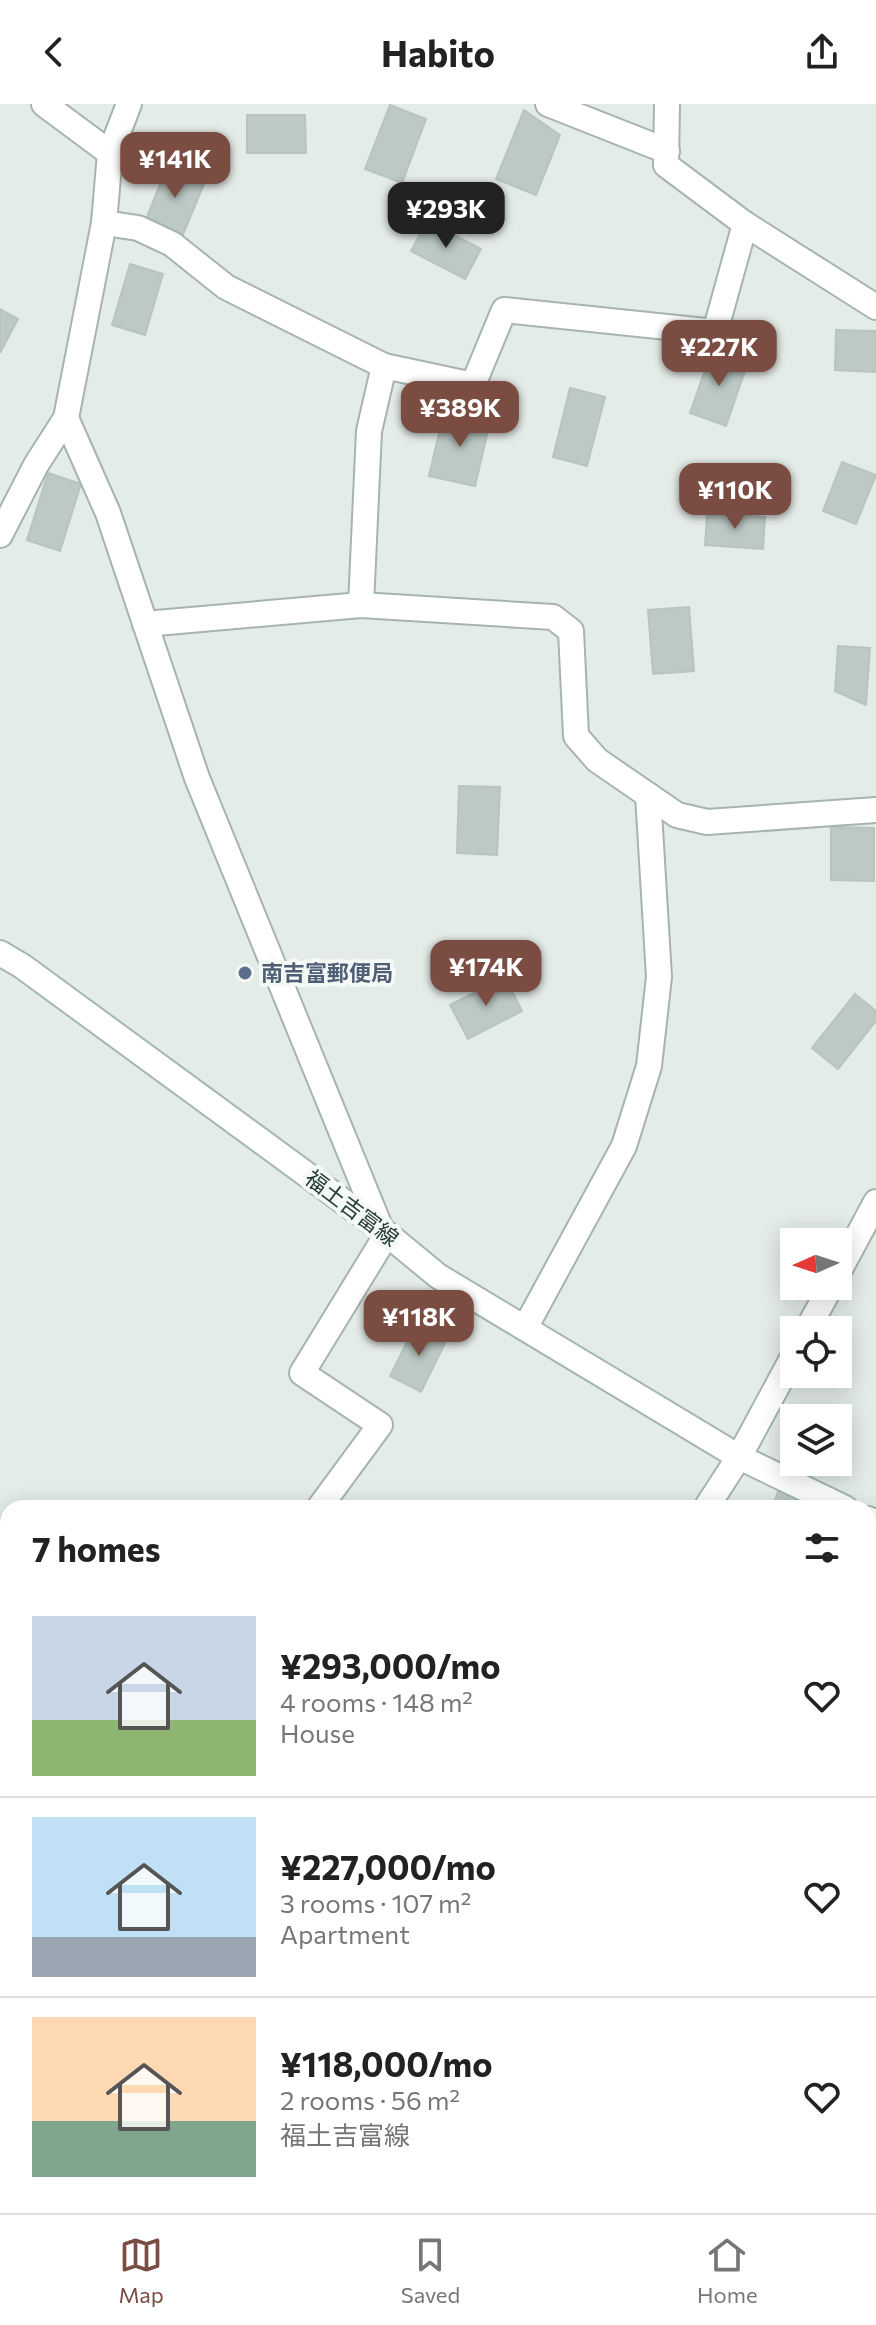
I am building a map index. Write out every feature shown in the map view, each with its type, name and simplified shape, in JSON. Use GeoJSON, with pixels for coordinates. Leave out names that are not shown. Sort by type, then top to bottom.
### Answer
{"type":"FeatureCollection","features":[{"type":"Feature","properties":{"kind":"street"},"geometry":{"type":"LineString","coordinates":[[44,104],[110,153]]}},
{"type":"Feature","properties":{"kind":"street"},"geometry":{"type":"LineString","coordinates":[[0,535],[36,465],[66,418],[104,223],[110,153],[129,104]]}},
{"type":"Feature","properties":{"kind":"street"},"geometry":{"type":"LineString","coordinates":[[548,104],[667,151]]}},
{"type":"Feature","properties":{"kind":"street"},"geometry":{"type":"LineString","coordinates":[[667,104],[666,165],[745,224],[876,307]]}},
{"type":"Feature","properties":{"kind":"street"},"geometry":{"type":"LineString","coordinates":[[104,223],[138,228],[172,244],[226,287],[384,366],[473,385],[504,310],[715,332],[745,224]]}},
{"type":"Feature","properties":{"kind":"street"},"geometry":{"type":"LineString","coordinates":[[361,605],[369,431],[384,366]]}},
{"type":"Feature","properties":{"kind":"street"},"geometry":{"type":"LineString","coordinates":[[66,418],[108,513],[197,778],[384,1232],[302,1373],[380,1425],[325,1500]]}},
{"type":"Feature","properties":{"kind":"street"},"geometry":{"type":"LineString","coordinates":[[145,624],[361,605],[553,617],[571,631],[576,736],[597,760],[677,815],[707,822],[876,810]]}},
{"type":"Feature","properties":{"kind":"street"},"geometry":{"type":"LineString","coordinates":[[525,1328],[624,1146],[649,1066],[659,977],[648,795]]}},
{"type":"Feature","properties":{"kind":"street","name":"福土吉富線"},"geometry":{"type":"LineString","coordinates":[[0,953],[22,966],[384,1232],[438,1276],[739,1457],[828,1500]]}},
{"type":"Feature","properties":{"kind":"street"},"geometry":{"type":"LineString","coordinates":[[852,1247],[876,1202]]}},
{"type":"Feature","properties":{"kind":"street"},"geometry":{"type":"LineString","coordinates":[[711,1500],[739,1457],[780,1381]]}},
{"type":"Feature","properties":{"kind":"building"},"geometry":{"type":"Polygon","coordinates":[[[390,105],[426,119],[402,183],[365,169],[390,105]]]}},
{"type":"Feature","properties":{"kind":"building"},"geometry":{"type":"Polygon","coordinates":[[[524,110],[560,135],[536,195],[496,179],[524,110]]]}},
{"type":"Feature","properties":{"kind":"building"},"geometry":{"type":"Polygon","coordinates":[[[247,115],[305,115],[306,153],[247,153],[247,115]]]}},
{"type":"Feature","properties":{"kind":"building"},"geometry":{"type":"Polygon","coordinates":[[[168,164],[206,179],[182,237],[145,222],[168,164]]]}},
{"type":"Feature","properties":{"kind":"building"},"geometry":{"type":"Polygon","coordinates":[[[427,221],[481,249],[465,279],[411,251],[427,221]]]}},
{"type":"Feature","properties":{"kind":"building"},"geometry":{"type":"Polygon","coordinates":[[[130,264],[163,274],[145,335],[112,325],[130,264]]]}},
{"type":"Feature","properties":{"kind":"building"},"geometry":{"type":"Polygon","coordinates":[[[0,309],[18,319],[0,353],[0,309]]]}},
{"type":"Feature","properties":{"kind":"building"},"geometry":{"type":"Polygon","coordinates":[[[836,330],[876,331],[876,372],[835,370],[836,330]]]}},
{"type":"Feature","properties":{"kind":"building"},"geometry":{"type":"Polygon","coordinates":[[[712,350],[748,362],[726,426],[690,413],[712,350]]]}},
{"type":"Feature","properties":{"kind":"building"},"geometry":{"type":"Polygon","coordinates":[[[570,388],[605,397],[587,466],[553,457],[570,388]]]}},
{"type":"Feature","properties":{"kind":"building"},"geometry":{"type":"Polygon","coordinates":[[[444,412],[490,422],[475,486],[429,476],[444,412]]]}},
{"type":"Feature","properties":{"kind":"building"},"geometry":{"type":"Polygon","coordinates":[[[842,462],[876,475],[856,524],[823,511],[842,462]]]}},
{"type":"Feature","properties":{"kind":"building"},"geometry":{"type":"Polygon","coordinates":[[[48,473],[81,484],[60,551],[27,540],[48,473]]]}},
{"type":"Feature","properties":{"kind":"building"},"geometry":{"type":"Polygon","coordinates":[[[707,513],[765,517],[763,549],[705,545],[707,513]]]}},
{"type":"Feature","properties":{"kind":"building"},"geometry":{"type":"Polygon","coordinates":[[[689,607],[694,671],[653,674],[648,610],[689,607]]]}},
{"type":"Feature","properties":{"kind":"building"},"geometry":{"type":"Polygon","coordinates":[[[838,646],[870,648],[866,705],[835,691],[838,646]]]}},
{"type":"Feature","properties":{"kind":"building"},"geometry":{"type":"Polygon","coordinates":[[[459,786],[500,787],[497,855],[457,853],[459,786]]]}},
{"type":"Feature","properties":{"kind":"building"},"geometry":{"type":"Polygon","coordinates":[[[831,827],[874,828],[874,881],[831,880],[831,827]]]}},
{"type":"Feature","properties":{"kind":"building"},"geometry":{"type":"Polygon","coordinates":[[[505,977],[522,1011],[468,1039],[450,1005],[505,977]]]}},
{"type":"Feature","properties":{"kind":"building"},"geometry":{"type":"Polygon","coordinates":[[[855,994],[876,1011],[876,1021],[838,1069],[812,1048],[855,994]]]}},
{"type":"Feature","properties":{"kind":"building"},"geometry":{"type":"Polygon","coordinates":[[[416,1324],[447,1339],[421,1392],[390,1376],[416,1324]]]}},
{"type":"Feature","properties":{"kind":"building"},"geometry":{"type":"Polygon","coordinates":[[[779,1489],[809,1500],[775,1500],[779,1489]]]}},
{"type":"Feature","properties":{"kind":"place","name":"南吉富郵便局"},"geometry":{"type":"Point","coordinates":[245,973]}}]}
